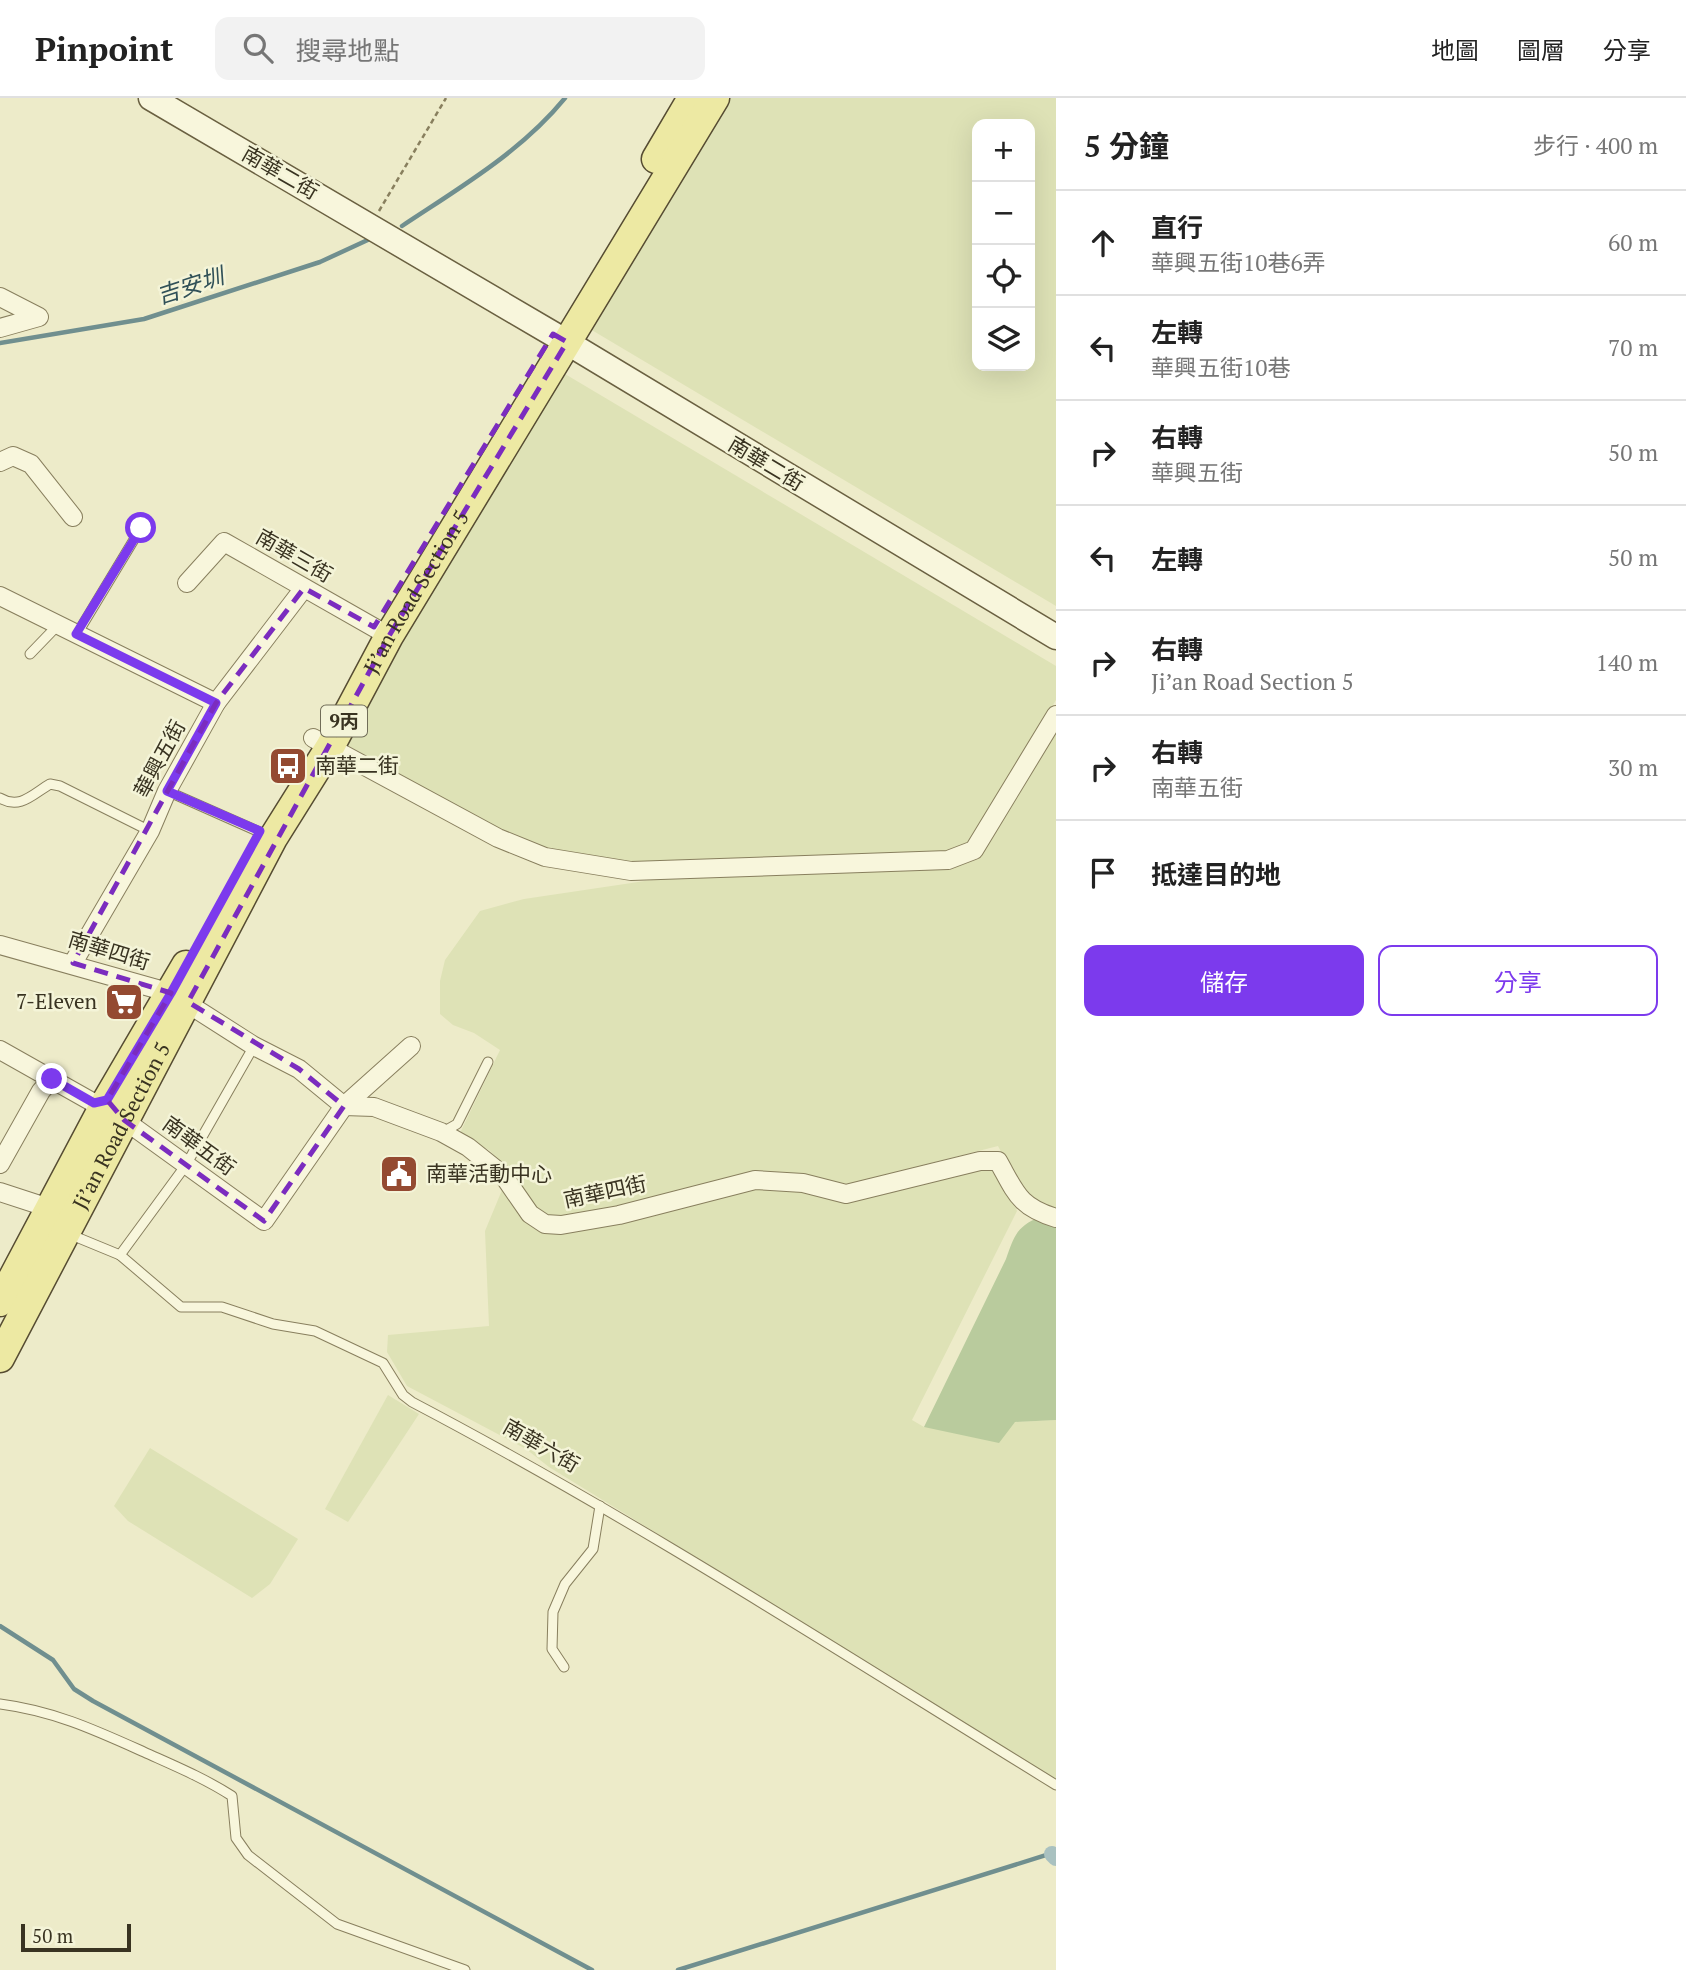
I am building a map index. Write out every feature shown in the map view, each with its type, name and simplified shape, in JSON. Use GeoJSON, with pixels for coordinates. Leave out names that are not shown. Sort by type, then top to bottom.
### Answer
{"type":"FeatureCollection","features":[{"type":"Feature","properties":{"kind":"main road","name":"Ji’an Road Section 5"},"geometry":{"type":"LineString","coordinates":[[560,338],[692,98]]}},
{"type":"Feature","properties":{"kind":"main road","name":"Ji’an Road Section 5"},"geometry":{"type":"LineString","coordinates":[[2,1350],[58,1221],[116,1110],[180,998],[267,835],[322,743],[381,631],[560,338],[715,98]]}},
{"type":"Feature","properties":{"kind":"main road","name":"Ji’an Road Section 5"},"geometry":{"type":"LineString","coordinates":[[0,1302],[58,1221]]}},
{"type":"Feature","properties":{"kind":"street","name":"南華二街"},"geometry":{"type":"LineString","coordinates":[[151,98],[560,338],[1056,637]]}},
{"type":"Feature","properties":{"kind":"street"},"geometry":{"type":"LineString","coordinates":[[0,296],[39,317],[0,328]]}},
{"type":"Feature","properties":{"kind":"street"},"geometry":{"type":"LineString","coordinates":[[0,462],[13,456],[31,464],[73,517]]}},
{"type":"Feature","properties":{"kind":"street","name":"南華三街"},"geometry":{"type":"LineString","coordinates":[[187,583],[224,542],[381,631]]}},
{"type":"Feature","properties":{"kind":"street","name":"華興五街"},"geometry":{"type":"LineString","coordinates":[[73,963],[150,831],[167,791],[216,703],[304,588]]}},
{"type":"Feature","properties":{"kind":"street"},"geometry":{"type":"LineString","coordinates":[[0,596],[216,703]]}},
{"type":"Feature","properties":{"kind":"street"},"geometry":{"type":"LineString","coordinates":[[322,743],[498,838],[545,858],[631,870],[948,860],[974,850],[1056,715]]}},
{"type":"Feature","properties":{"kind":"street","name":"南華四街"},"geometry":{"type":"LineString","coordinates":[[0,945],[73,963],[180,998],[254,1046],[299,1069],[344,1106],[374,1107],[441,1132],[450,1140],[468,1147],[503,1175],[530,1214],[545,1224],[561,1225],[619,1215],[755,1180],[803,1183],[846,1194],[980,1161],[998,1161],[1021,1202],[1036,1212],[1056,1218]]}},
{"type":"Feature","properties":{"kind":"street"},"geometry":{"type":"LineString","coordinates":[[344,1106],[411,1046]]}},
{"type":"Feature","properties":{"kind":"street","name":"南華五街"},"geometry":{"type":"LineString","coordinates":[[0,1050],[94,1103],[116,1110],[264,1221],[344,1106]]}},
{"type":"Feature","properties":{"kind":"street"},"geometry":{"type":"LineString","coordinates":[[0,1164],[41,1091],[52,1079]]}},
{"type":"Feature","properties":{"kind":"street","name":"南華六街"},"geometry":{"type":"LineString","coordinates":[[0,1192],[58,1221]]}},
{"type":"Feature","properties":{"kind":"lane"},"geometry":{"type":"LineString","coordinates":[[76,634],[141,528]]}},
{"type":"Feature","properties":{"kind":"lane"},"geometry":{"type":"LineString","coordinates":[[30,654],[58,625]]}},
{"type":"Feature","properties":{"kind":"lane"},"geometry":{"type":"LineString","coordinates":[[0,798],[18,803],[50,784],[61,786],[150,831]]}},
{"type":"Feature","properties":{"kind":"lane"},"geometry":{"type":"LineString","coordinates":[[167,791],[267,835]]}},
{"type":"Feature","properties":{"kind":"lane"},"geometry":{"type":"LineString","coordinates":[[120,1255],[186,1165],[254,1046]]}},
{"type":"Feature","properties":{"kind":"lane"},"geometry":{"type":"LineString","coordinates":[[441,1132],[457,1124],[488,1062]]}},
{"type":"Feature","properties":{"kind":"lane","name":"南華六街"},"geometry":{"type":"LineString","coordinates":[[58,1221],[120,1255],[181,1307],[222,1307],[273,1324],[305,1328],[376,1359],[390,1371],[403,1395],[412,1402],[512,1455],[713,1571],[1056,1785]]}},
{"type":"Feature","properties":{"kind":"lane"},"geometry":{"type":"LineString","coordinates":[[564,1667],[552,1648],[553,1612],[565,1584],[593,1549],[600,1507]]}},
{"type":"Feature","properties":{"kind":"lane"},"geometry":{"type":"LineString","coordinates":[[0,1704],[38,1709],[78,1722],[207,1780],[232,1796],[236,1838],[248,1854],[337,1924],[465,1970]]}},
{"type":"Feature","properties":{"kind":"path"},"geometry":{"type":"LineString","coordinates":[[370,226],[446,98]]}},
{"type":"Feature","properties":{"kind":"highlighted area"},"geometry":{"type":"Polygon","coordinates":[[[553,334],[567,342],[389,636],[188,1002],[299,1069],[344,1106],[264,1221],[124,1120],[107,1100],[171,993],[73,963],[216,703],[304,588],[374,627],[553,334]]]}},
{"type":"Feature","properties":{"kind":"green space"},"geometry":{"type":"Polygon","coordinates":[[[727,98],[1056,98],[1056,606],[590,329],[727,98]]]}},
{"type":"Feature","properties":{"kind":"green space"},"geometry":{"type":"Polygon","coordinates":[[[560,371],[1056,666],[1056,700],[970,844],[951,853],[620,862],[545,848],[505,832],[341,745],[560,371]]]}},
{"type":"Feature","properties":{"kind":"green space"},"geometry":{"type":"Polygon","coordinates":[[[1056,727],[1056,1212],[1027,1201],[998,1146],[849,1184],[783,1173],[753,1173],[568,1218],[538,1214],[517,1179],[489,1150],[459,1135],[500,1050],[474,1033],[453,1025],[440,1014],[440,981],[445,960],[480,911],[524,899],[665,878],[955,864],[979,859],[979,850],[1056,727]]]}},
{"type":"Feature","properties":{"kind":"green space"},"geometry":{"type":"Polygon","coordinates":[[[977,1167],[995,1168],[1017,1211],[912,1420],[924,1427],[1056,1420],[1056,1779],[549,1467],[526,1449],[407,1386],[387,1352],[388,1335],[489,1326],[485,1231],[502,1190],[537,1227],[760,1186],[856,1199],[977,1167]]]}},
{"type":"Feature","properties":{"kind":"green space"},"geometry":{"type":"Polygon","coordinates":[[[1040,1217],[1056,1225],[1056,1420],[1015,1422],[999,1443],[924,1427],[1014,1238],[1021,1228],[1040,1217]]]}},
{"type":"Feature","properties":{"kind":"green space"},"geometry":{"type":"Polygon","coordinates":[[[388,1395],[419,1414],[348,1522],[325,1509],[388,1395]]]}},
{"type":"Feature","properties":{"kind":"green space"},"geometry":{"type":"Polygon","coordinates":[[[150,1448],[298,1539],[270,1584],[252,1598],[128,1521],[114,1506],[150,1448]]]}},
{"type":"Feature","properties":{"kind":"waterway","name":"吉安圳"},"geometry":{"type":"LineString","coordinates":[[402,226],[509,152],[565,98]]}},
{"type":"Feature","properties":{"kind":"waterway","name":"吉安圳"},"geometry":{"type":"LineString","coordinates":[[0,343],[144,319],[320,262],[372,238]]}},
{"type":"Feature","properties":{"kind":"waterway"},"geometry":{"type":"LineString","coordinates":[[0,1626],[53,1660],[74,1689],[93,1701],[592,1970]]}},
{"type":"Feature","properties":{"kind":"waterway"},"geometry":{"type":"LineString","coordinates":[[678,1970],[1056,1852]]}},
{"type":"Feature","properties":{"kind":"waterway"},"geometry":{"type":"LineString","coordinates":[[1052,1854],[1056,1858]]}},
{"type":"Feature","properties":{"kind":"place","name":"南華二街"},"geometry":{"type":"Point","coordinates":[288,766]}},
{"type":"Feature","properties":{"kind":"place","name":"7-Eleven"},"geometry":{"type":"Point","coordinates":[124,1002]}},
{"type":"Feature","properties":{"kind":"place","name":"南華活動中心"},"geometry":{"type":"Point","coordinates":[399,1174]}},
{"type":"Feature","properties":{"kind":"route"},"geometry":{"type":"LineString","coordinates":[[52,1079],[94,1103],[107,1100],[171,993],[260,831],[167,791],[216,703],[76,634],[141,528]]}}]}
